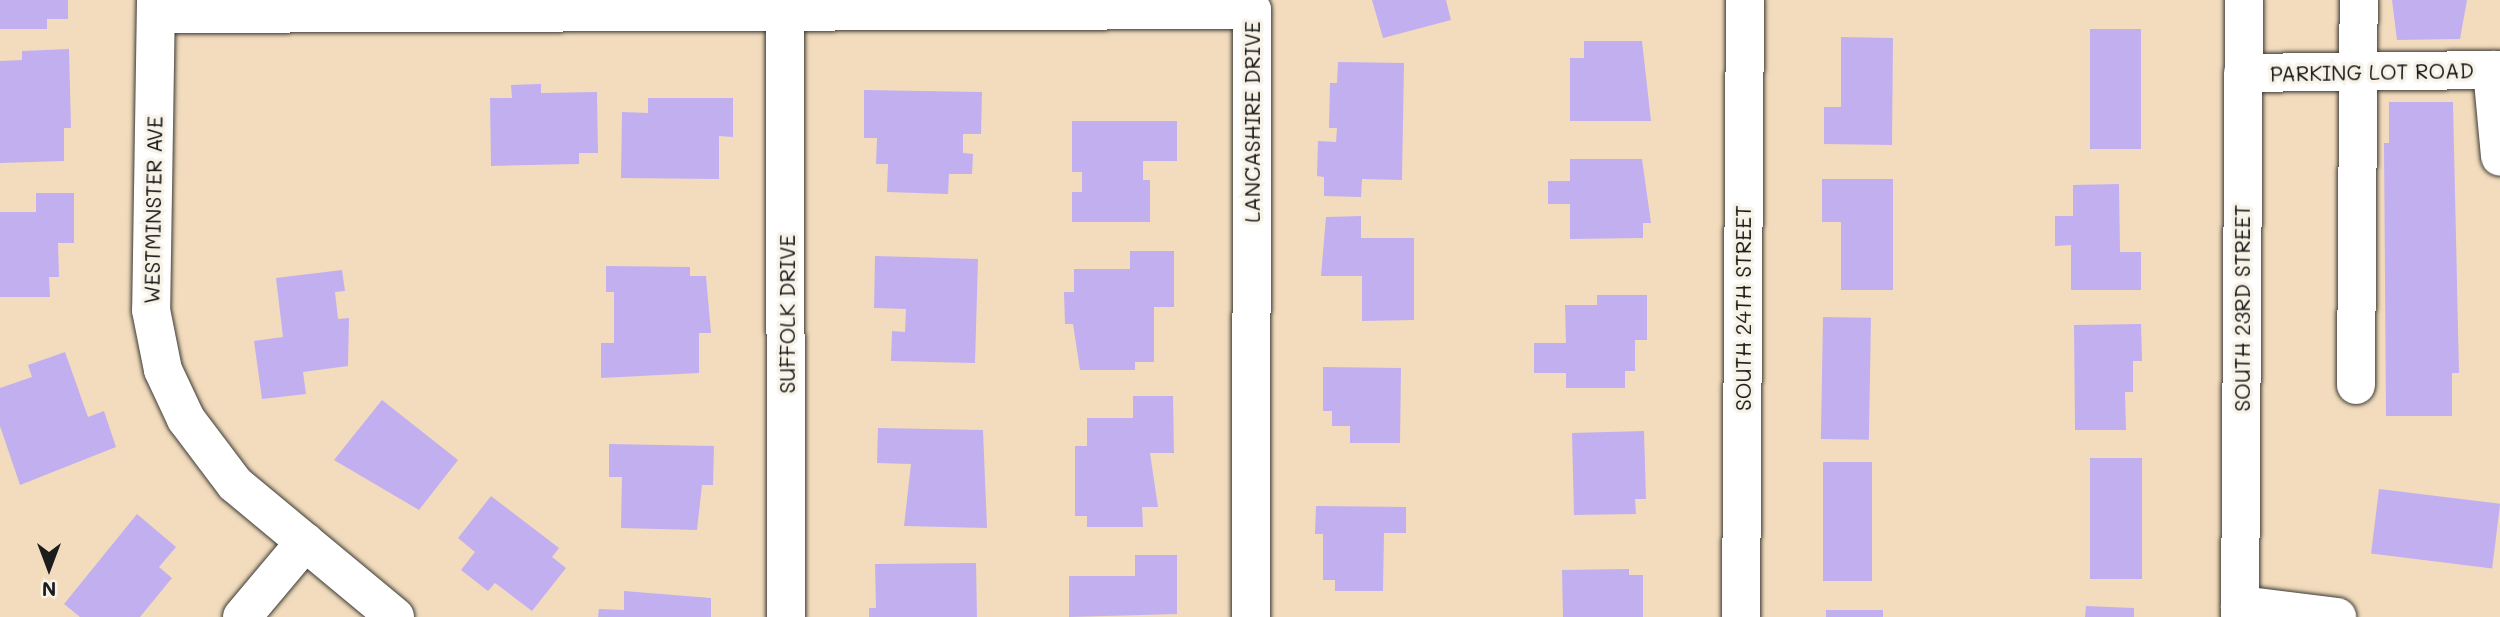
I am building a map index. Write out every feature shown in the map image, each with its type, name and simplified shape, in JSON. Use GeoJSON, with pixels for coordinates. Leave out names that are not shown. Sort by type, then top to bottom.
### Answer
{"type":"FeatureCollection","features":[{"type":"Feature","properties":{"kind":"street","name":"SOUTH 24TH STREET"},"geometry":{"type":"LineString","coordinates":[[1741,617],[1745,0]]}},
{"type":"Feature","properties":{"kind":"street","name":"SOUTH 23RD STREET"},"geometry":{"type":"LineString","coordinates":[[2240,611],[2244,0]]}},
{"type":"Feature","properties":{"kind":"street"},"geometry":{"type":"LineString","coordinates":[[2356,386],[2359,0]]}},
{"type":"Feature","properties":{"kind":"street","name":"LANCASHIRE DRIVE"},"geometry":{"type":"LineString","coordinates":[[156,7],[785,12],[1252,10],[1251,617]]}},
{"type":"Feature","properties":{"kind":"street","name":"WESTMINSTER AVE"},"geometry":{"type":"LineString","coordinates":[[156,7],[151,310],[163,370],[211,456],[305,542],[395,617]]}},
{"type":"Feature","properties":{"kind":"street","name":"SUFFOLK DRIVE"},"geometry":{"type":"LineString","coordinates":[[785,12],[786,617]]}},
{"type":"Feature","properties":{"kind":"street","name":"PARKING LOT ROAD"},"geometry":{"type":"LineString","coordinates":[[2243,73],[2496,70]]}},
{"type":"Feature","properties":{"kind":"street"},"geometry":{"type":"LineString","coordinates":[[2496,70],[2500,157]]}},
{"type":"Feature","properties":{"kind":"street"},"geometry":{"type":"LineString","coordinates":[[242,617],[305,542]]}},
{"type":"Feature","properties":{"kind":"street"},"geometry":{"type":"LineString","coordinates":[[2240,611],[2337,617]]}},
{"type":"Feature","properties":{"kind":"building"},"geometry":{"type":"Polygon","coordinates":[[[0,0],[68,0],[68,19],[47,19],[47,29],[0,29],[0,0]]]}},
{"type":"Feature","properties":{"kind":"building"},"geometry":{"type":"Polygon","coordinates":[[[1372,0],[1446,0],[1451,20],[1383,38],[1372,0]]]}},
{"type":"Feature","properties":{"kind":"building"},"geometry":{"type":"Polygon","coordinates":[[[2392,0],[2467,0],[2460,39],[2397,40],[2392,0]]]}},
{"type":"Feature","properties":{"kind":"building"},"geometry":{"type":"Polygon","coordinates":[[[2090,29],[2141,29],[2141,149],[2090,149],[2090,29]]]}},
{"type":"Feature","properties":{"kind":"building"},"geometry":{"type":"Polygon","coordinates":[[[1841,37],[1893,38],[1892,145],[1824,144],[1824,107],[1841,107],[1841,37]]]}},
{"type":"Feature","properties":{"kind":"building"},"geometry":{"type":"Polygon","coordinates":[[[1584,41],[1642,41],[1651,121],[1570,121],[1570,58],[1584,58],[1584,41]]]}},
{"type":"Feature","properties":{"kind":"building"},"geometry":{"type":"Polygon","coordinates":[[[69,49],[71,128],[64,128],[64,161],[0,163],[0,61],[22,60],[22,51],[69,49]]]}},
{"type":"Feature","properties":{"kind":"building"},"geometry":{"type":"Polygon","coordinates":[[[1338,62],[1404,63],[1402,180],[1362,179],[1361,197],[1324,196],[1324,177],[1317,176],[1318,141],[1336,142],[1337,128],[1329,128],[1330,83],[1337,83],[1338,62]]]}},
{"type":"Feature","properties":{"kind":"building"},"geometry":{"type":"Polygon","coordinates":[[[541,84],[541,93],[597,92],[598,153],[579,153],[579,164],[491,166],[490,98],[512,98],[511,85],[541,84]]]}},
{"type":"Feature","properties":{"kind":"building"},"geometry":{"type":"Polygon","coordinates":[[[864,90],[982,92],[981,134],[963,134],[963,153],[973,154],[972,174],[949,174],[948,194],[887,192],[888,164],[876,164],[877,138],[864,138],[864,90]]]}},
{"type":"Feature","properties":{"kind":"building"},"geometry":{"type":"Polygon","coordinates":[[[648,98],[733,98],[733,137],[719,136],[719,179],[621,178],[622,112],[648,113],[648,98]]]}},
{"type":"Feature","properties":{"kind":"building"},"geometry":{"type":"Polygon","coordinates":[[[2389,102],[2453,102],[2459,373],[2452,373],[2452,416],[2386,416],[2384,143],[2389,143],[2389,102]]]}},
{"type":"Feature","properties":{"kind":"building"},"geometry":{"type":"Polygon","coordinates":[[[1072,121],[1177,121],[1177,161],[1143,161],[1143,180],[1150,180],[1150,222],[1072,222],[1072,192],[1082,192],[1082,172],[1072,172],[1072,121]]]}},
{"type":"Feature","properties":{"kind":"building"},"geometry":{"type":"Polygon","coordinates":[[[1570,159],[1642,159],[1651,223],[1643,223],[1643,238],[1570,239],[1570,204],[1548,204],[1548,181],[1570,181],[1570,159]]]}},
{"type":"Feature","properties":{"kind":"building"},"geometry":{"type":"Polygon","coordinates":[[[1822,179],[1893,179],[1893,290],[1841,290],[1841,222],[1822,222],[1822,179]]]}},
{"type":"Feature","properties":{"kind":"building"},"geometry":{"type":"Polygon","coordinates":[[[2119,184],[2120,252],[2141,252],[2141,290],[2071,290],[2071,245],[2055,246],[2055,216],[2073,216],[2073,185],[2119,184]]]}},
{"type":"Feature","properties":{"kind":"building"},"geometry":{"type":"Polygon","coordinates":[[[36,193],[74,193],[74,243],[58,243],[59,277],[49,277],[50,297],[0,297],[0,212],[36,212],[36,193]]]}},
{"type":"Feature","properties":{"kind":"building"},"geometry":{"type":"Polygon","coordinates":[[[1361,216],[1361,238],[1414,238],[1414,320],[1362,321],[1362,276],[1321,276],[1326,217],[1361,216]]]}},
{"type":"Feature","properties":{"kind":"building"},"geometry":{"type":"Polygon","coordinates":[[[1130,251],[1174,251],[1174,307],[1154,307],[1154,362],[1135,362],[1135,370],[1080,370],[1073,324],[1065,324],[1064,292],[1074,292],[1074,269],[1130,269],[1130,251]]]}},
{"type":"Feature","properties":{"kind":"building"},"geometry":{"type":"Polygon","coordinates":[[[875,256],[978,259],[975,363],[891,361],[892,331],[905,332],[906,309],[874,308],[875,256]]]}},
{"type":"Feature","properties":{"kind":"building"},"geometry":{"type":"Polygon","coordinates":[[[606,266],[690,267],[690,276],[706,276],[711,333],[699,333],[699,373],[601,378],[601,343],[614,343],[614,292],[606,292],[606,266]]]}},
{"type":"Feature","properties":{"kind":"building"},"geometry":{"type":"Polygon","coordinates":[[[342,270],[345,291],[335,292],[338,319],[349,318],[348,366],[303,372],[306,394],[262,399],[254,341],[283,337],[276,278],[342,270]]]}},
{"type":"Feature","properties":{"kind":"building"},"geometry":{"type":"Polygon","coordinates":[[[1597,295],[1647,295],[1647,340],[1635,340],[1635,371],[1625,371],[1625,388],[1566,388],[1566,373],[1534,373],[1534,343],[1566,343],[1565,305],[1597,305],[1597,295]]]}},
{"type":"Feature","properties":{"kind":"building"},"geometry":{"type":"Polygon","coordinates":[[[1823,317],[1871,318],[1869,440],[1821,439],[1823,317]]]}},
{"type":"Feature","properties":{"kind":"building"},"geometry":{"type":"Polygon","coordinates":[[[2141,324],[2142,361],[2133,361],[2133,392],[2125,392],[2126,430],[2075,430],[2074,325],[2141,324]]]}},
{"type":"Feature","properties":{"kind":"building"},"geometry":{"type":"Polygon","coordinates":[[[65,352],[88,417],[104,411],[116,447],[20,485],[0,426],[0,388],[32,377],[28,365],[65,352]]]}},
{"type":"Feature","properties":{"kind":"building"},"geometry":{"type":"Polygon","coordinates":[[[1323,367],[1401,368],[1400,443],[1350,443],[1350,426],[1332,426],[1332,411],[1323,411],[1323,367]]]}},
{"type":"Feature","properties":{"kind":"building"},"geometry":{"type":"Polygon","coordinates":[[[1133,396],[1173,396],[1174,453],[1150,453],[1158,507],[1142,507],[1143,527],[1087,527],[1087,516],[1075,516],[1075,446],[1087,446],[1087,418],[1133,418],[1133,396]]]}},
{"type":"Feature","properties":{"kind":"building"},"geometry":{"type":"Polygon","coordinates":[[[382,400],[458,460],[419,510],[334,460],[382,400]]]}},
{"type":"Feature","properties":{"kind":"building"},"geometry":{"type":"Polygon","coordinates":[[[878,428],[983,430],[987,528],[904,526],[911,464],[877,463],[878,428]]]}},
{"type":"Feature","properties":{"kind":"building"},"geometry":{"type":"Polygon","coordinates":[[[1644,431],[1646,499],[1635,499],[1636,514],[1574,515],[1572,433],[1644,431]]]}},
{"type":"Feature","properties":{"kind":"building"},"geometry":{"type":"Polygon","coordinates":[[[609,444],[714,446],[713,485],[702,485],[697,530],[621,528],[622,477],[609,477],[609,444]]]}},
{"type":"Feature","properties":{"kind":"building"},"geometry":{"type":"Polygon","coordinates":[[[2090,458],[2142,458],[2142,579],[2090,579],[2090,458]]]}},
{"type":"Feature","properties":{"kind":"building"},"geometry":{"type":"Polygon","coordinates":[[[1823,462],[1872,462],[1872,581],[1823,581],[1823,462]]]}},
{"type":"Feature","properties":{"kind":"building"},"geometry":{"type":"Polygon","coordinates":[[[2379,489],[2500,504],[2492,568],[2371,554],[2379,489]]]}},
{"type":"Feature","properties":{"kind":"building"},"geometry":{"type":"Polygon","coordinates":[[[491,496],[559,548],[552,557],[566,568],[532,611],[495,583],[488,591],[461,570],[475,552],[458,538],[491,496]]]}},
{"type":"Feature","properties":{"kind":"building"},"geometry":{"type":"Polygon","coordinates":[[[1316,506],[1406,507],[1406,533],[1384,533],[1383,591],[1335,591],[1335,580],[1323,580],[1323,534],[1315,534],[1316,506]]]}},
{"type":"Feature","properties":{"kind":"building"},"geometry":{"type":"Polygon","coordinates":[[[137,514],[176,547],[159,567],[172,578],[140,617],[80,617],[64,604],[137,514]]]}},
{"type":"Feature","properties":{"kind":"building"},"geometry":{"type":"Polygon","coordinates":[[[1135,555],[1177,555],[1177,614],[1069,617],[1069,576],[1135,576],[1135,555]]]}},
{"type":"Feature","properties":{"kind":"building"},"geometry":{"type":"Polygon","coordinates":[[[976,563],[977,617],[869,617],[869,608],[876,608],[875,564],[976,563]]]}},
{"type":"Feature","properties":{"kind":"building"},"geometry":{"type":"Polygon","coordinates":[[[1629,569],[1629,575],[1643,575],[1643,617],[1563,617],[1562,570],[1629,569]]]}},
{"type":"Feature","properties":{"kind":"building"},"geometry":{"type":"Polygon","coordinates":[[[624,591],[711,598],[711,617],[598,617],[599,609],[624,610],[624,591]]]}},
{"type":"Feature","properties":{"kind":"building"},"geometry":{"type":"Polygon","coordinates":[[[2086,606],[2134,608],[2134,617],[2085,617],[2086,606]]]}},
{"type":"Feature","properties":{"kind":"building"},"geometry":{"type":"Polygon","coordinates":[[[1826,610],[1883,610],[1883,617],[1826,617],[1826,610]]]}}]}
